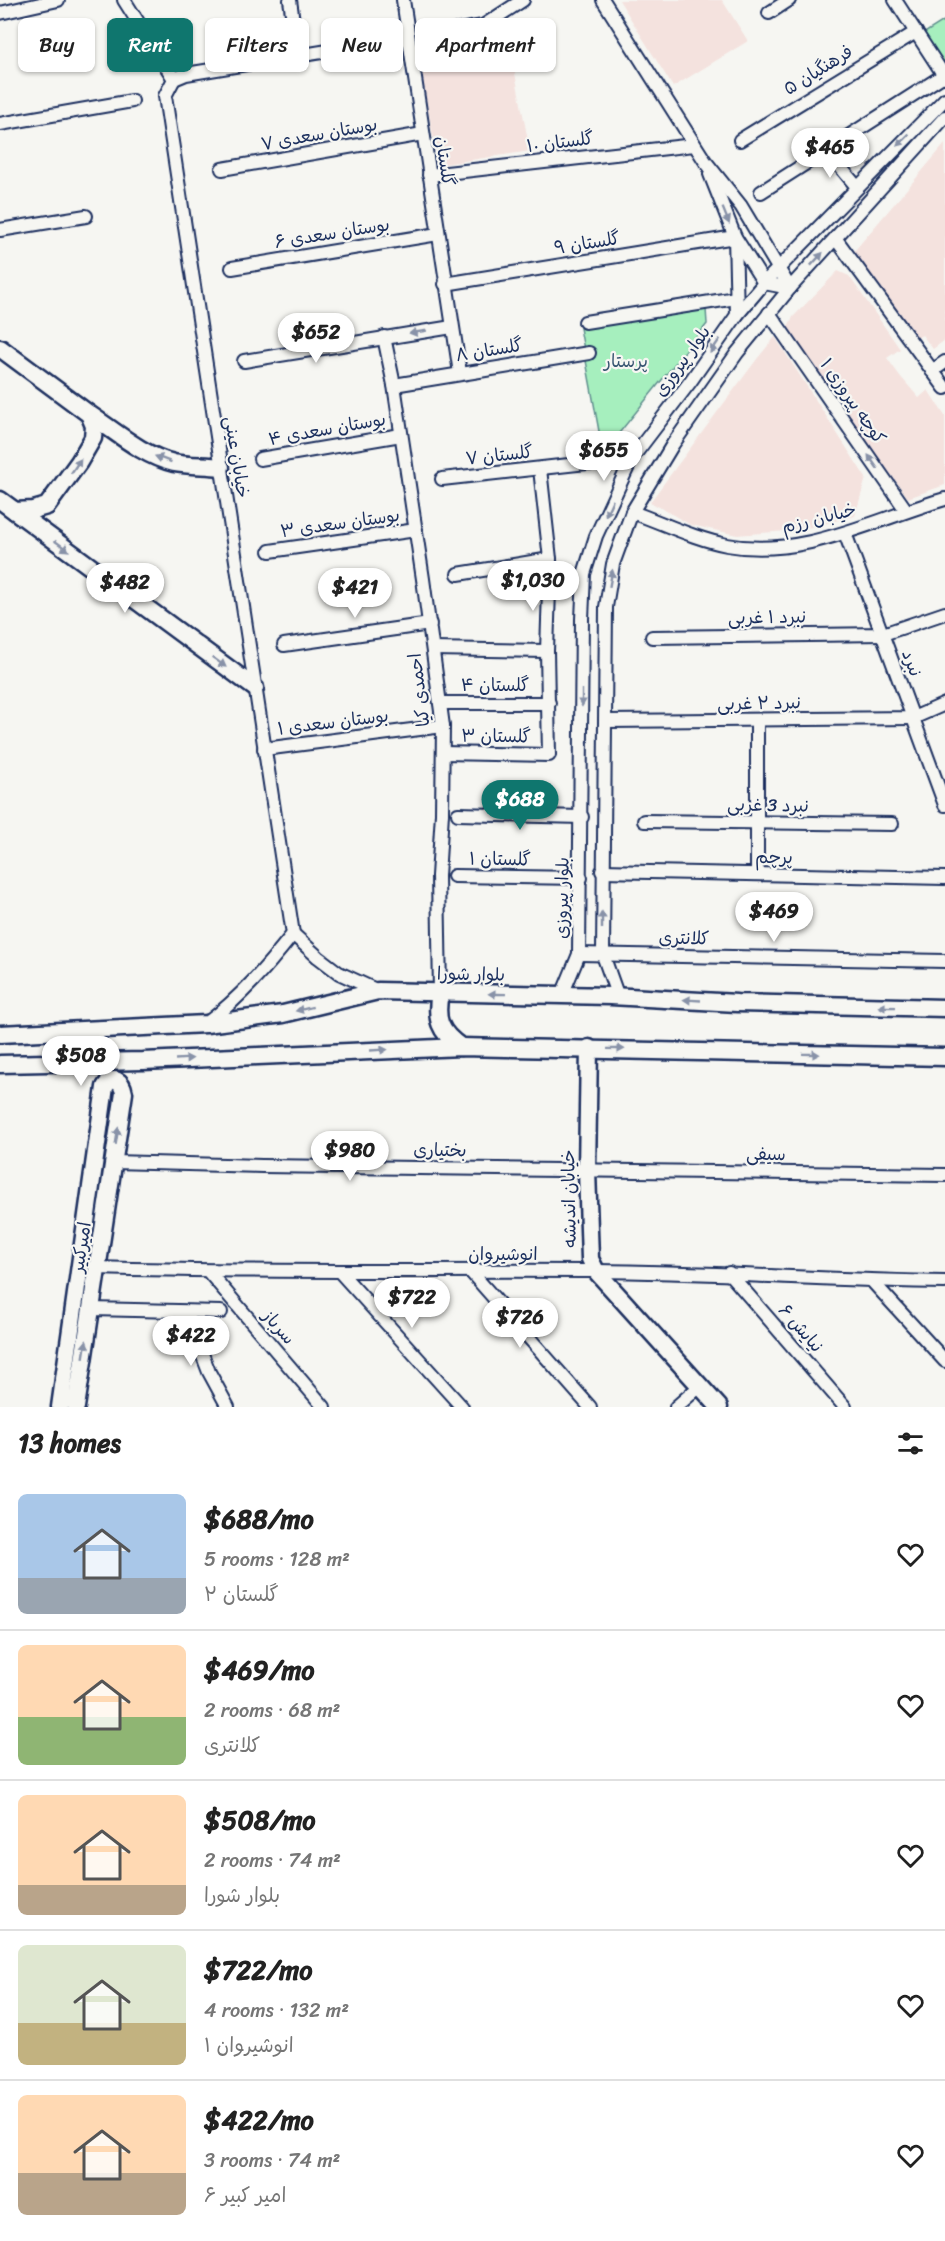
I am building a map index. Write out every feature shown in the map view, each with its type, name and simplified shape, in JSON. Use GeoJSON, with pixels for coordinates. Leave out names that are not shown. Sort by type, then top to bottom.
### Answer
{"type":"FeatureCollection","features":[{"type":"Feature","properties":{"kind":"main road"},"geometry":{"type":"LineString","coordinates":[[0,348],[89,414],[147,452],[174,463],[221,467]]}},
{"type":"Feature","properties":{"kind":"main road"},"geometry":{"type":"LineString","coordinates":[[15,511],[47,506],[79,462],[93,438],[93,426],[89,414]]}},
{"type":"Feature","properties":{"kind":"main road"},"geometry":{"type":"LineString","coordinates":[[0,500],[255,688]]}},
{"type":"Feature","properties":{"kind":"main road","name":"بلوار شورا"},"geometry":{"type":"LineString","coordinates":[[0,1034],[206,1024],[283,1014],[378,991],[944,1008]]}},
{"type":"Feature","properties":{"kind":"main road"},"geometry":{"type":"LineString","coordinates":[[440,993],[438,1012],[440,1024],[447,1038],[461,1047]]}},
{"type":"Feature","properties":{"kind":"main road"},"geometry":{"type":"LineString","coordinates":[[0,1064],[89,1063],[461,1047],[941,1056]]}},
{"type":"Feature","properties":{"kind":"main road","name":"خیابان اندیشه"},"geometry":{"type":"LineString","coordinates":[[589,1048],[587,1170],[590,1259],[596,1271],[719,1407]]}},
{"type":"Feature","properties":{"kind":"main road"},"geometry":{"type":"LineString","coordinates":[[124,1093],[143,1061]]}},
{"type":"Feature","properties":{"kind":"main road"},"geometry":{"type":"LineString","coordinates":[[89,1063],[104,1097]]}},
{"type":"Feature","properties":{"kind":"main road"},"geometry":{"type":"LineString","coordinates":[[104,1097],[105,1087],[113,1080],[123,1085],[124,1093]]}},
{"type":"Feature","properties":{"kind":"main road","name":"امیرکبیر"},"geometry":{"type":"LineString","coordinates":[[76,1407],[124,1093]]}},
{"type":"Feature","properties":{"kind":"main road","name":"امیرکبیر"},"geometry":{"type":"LineString","coordinates":[[60,1407],[104,1097]]}},
{"type":"Feature","properties":{"kind":"street"},"geometry":{"type":"LineString","coordinates":[[0,13],[58,0]]}},
{"type":"Feature","properties":{"kind":"street"},"geometry":{"type":"LineString","coordinates":[[125,0],[174,79],[186,74],[205,71]]}},
{"type":"Feature","properties":{"kind":"street"},"geometry":{"type":"LineString","coordinates":[[290,0],[293,18]]}},
{"type":"Feature","properties":{"kind":"street","name":"گلستان"},"geometry":{"type":"LineString","coordinates":[[403,0],[460,373]]}},
{"type":"Feature","properties":{"kind":"street"},"geometry":{"type":"LineString","coordinates":[[495,18],[523,0]]}},
{"type":"Feature","properties":{"kind":"street"},"geometry":{"type":"LineString","coordinates":[[603,0],[694,145],[741,206],[790,288]]}},
{"type":"Feature","properties":{"kind":"street"},"geometry":{"type":"LineString","coordinates":[[769,12],[789,0]]}},
{"type":"Feature","properties":{"kind":"street"},"geometry":{"type":"LineString","coordinates":[[761,192],[944,76],[898,1]]}},
{"type":"Feature","properties":{"kind":"street","name":"فرهنگیان ۵"},"geometry":{"type":"LineString","coordinates":[[740,140],[916,32]]}},
{"type":"Feature","properties":{"kind":"street"},"geometry":{"type":"LineString","coordinates":[[309,54],[408,38]]}},
{"type":"Feature","properties":{"kind":"street","name":"خیابان عینی"},"geometry":{"type":"LineString","coordinates":[[174,79],[165,96],[293,934]]}},
{"type":"Feature","properties":{"kind":"street","name":"بلوار پیروزی"},"geometry":{"type":"LineString","coordinates":[[562,995],[579,954],[582,619],[584,574],[596,536],[632,458],[737,315],[764,283],[945,99]]}},
{"type":"Feature","properties":{"kind":"street"},"geometry":{"type":"LineString","coordinates":[[0,124],[132,101]]}},
{"type":"Feature","properties":{"kind":"street"},"geometry":{"type":"LineString","coordinates":[[618,997],[603,955],[606,608],[613,564],[632,512],[673,444],[737,353],[790,288],[945,117]]}},
{"type":"Feature","properties":{"kind":"street","name":"بوستان سعدی ۷"},"geometry":{"type":"LineString","coordinates":[[222,169],[423,134]]}},
{"type":"Feature","properties":{"kind":"street","name":"گلستان ۱۰"},"geometry":{"type":"LineString","coordinates":[[429,175],[694,145]]}},
{"type":"Feature","properties":{"kind":"street"},"geometry":{"type":"LineString","coordinates":[[827,151],[857,187]]}},
{"type":"Feature","properties":{"kind":"street"},"geometry":{"type":"LineString","coordinates":[[705,161],[735,237],[764,283],[790,288]]}},
{"type":"Feature","properties":{"kind":"street"},"geometry":{"type":"LineString","coordinates":[[0,230],[86,216]]}},
{"type":"Feature","properties":{"kind":"street","name":"بوستان سعدی ۶"},"geometry":{"type":"LineString","coordinates":[[232,268],[438,234]]}},
{"type":"Feature","properties":{"kind":"street"},"geometry":{"type":"LineString","coordinates":[[735,237],[737,315]]}},
{"type":"Feature","properties":{"kind":"street","name":"گلستان ۹"},"geometry":{"type":"LineString","coordinates":[[445,284],[735,237]]}},
{"type":"Feature","properties":{"kind":"street"},"geometry":{"type":"LineString","coordinates":[[836,239],[945,388]]}},
{"type":"Feature","properties":{"kind":"street"},"geometry":{"type":"LineString","coordinates":[[585,322],[736,298]]}},
{"type":"Feature","properties":{"kind":"street","name":"کوچه پیروزی ۱"},"geometry":{"type":"LineString","coordinates":[[770,313],[906,510]]}},
{"type":"Feature","properties":{"kind":"street"},"geometry":{"type":"LineString","coordinates":[[244,361],[452,327]]}},
{"type":"Feature","properties":{"kind":"street","name":"احمدی کیا"},"geometry":{"type":"LineString","coordinates":[[384,337],[394,385],[416,530],[443,726],[442,813],[438,876],[440,993]]}},
{"type":"Feature","properties":{"kind":"street","name":"گلستان ۸"},"geometry":{"type":"LineString","coordinates":[[394,385],[589,353]]}},
{"type":"Feature","properties":{"kind":"street"},"geometry":{"type":"LineString","coordinates":[[932,371],[945,362]]}},
{"type":"Feature","properties":{"kind":"street","name":"بوستان سعدی ۴"},"geometry":{"type":"LineString","coordinates":[[260,459],[401,435]]}},
{"type":"Feature","properties":{"kind":"street","name":"گلستان ۷"},"geometry":{"type":"LineString","coordinates":[[442,479],[632,458]]}},
{"type":"Feature","properties":{"kind":"street"},"geometry":{"type":"LineString","coordinates":[[540,468],[550,559],[547,651],[549,703]]}},
{"type":"Feature","properties":{"kind":"street","name":"خیابان رزم"},"geometry":{"type":"LineString","coordinates":[[632,512],[707,540],[728,545],[770,548],[793,546],[845,533],[906,510],[945,499]]}},
{"type":"Feature","properties":{"kind":"street","name":"بوستان سعدی ۳"},"geometry":{"type":"LineString","coordinates":[[270,551],[416,530]]}},
{"type":"Feature","properties":{"kind":"street","name":"نبرد"},"geometry":{"type":"LineString","coordinates":[[845,533],[945,805]]}},
{"type":"Feature","properties":{"kind":"street"},"geometry":{"type":"LineString","coordinates":[[458,574],[550,559]]}},
{"type":"Feature","properties":{"kind":"street","name":"نبرد ۱ غربی"},"geometry":{"type":"LineString","coordinates":[[652,637],[883,634],[945,613]]}},
{"type":"Feature","properties":{"kind":"street"},"geometry":{"type":"LineString","coordinates":[[284,645],[430,624]]}},
{"type":"Feature","properties":{"kind":"street"},"geometry":{"type":"LineString","coordinates":[[433,649],[547,651]]}},
{"type":"Feature","properties":{"kind":"street","name":"گلستان ۴"},"geometry":{"type":"LineString","coordinates":[[440,703],[549,703]]}},
{"type":"Feature","properties":{"kind":"street","name":"گلستان ۳"},"geometry":{"type":"LineString","coordinates":[[443,753],[549,754],[549,703]]}},
{"type":"Feature","properties":{"kind":"street"},"geometry":{"type":"LineString","coordinates":[[913,718],[945,704]]}},
{"type":"Feature","properties":{"kind":"street","name":"نبرد ۲ غربی"},"geometry":{"type":"LineString","coordinates":[[606,721],[913,718]]}},
{"type":"Feature","properties":{"kind":"street"},"geometry":{"type":"LineString","coordinates":[[758,721],[758,874]]}},
{"type":"Feature","properties":{"kind":"street","name":"بوستان سعدی ۱"},"geometry":{"type":"LineString","coordinates":[[264,749],[443,726]]}},
{"type":"Feature","properties":{"kind":"street"},"geometry":{"type":"LineString","coordinates":[[458,814],[582,817]]}},
{"type":"Feature","properties":{"kind":"street","name":"نبرد 3 غربی"},"geometry":{"type":"LineString","coordinates":[[644,821],[892,824]]}},
{"type":"Feature","properties":{"kind":"street","name":"پرچم"},"geometry":{"type":"LineString","coordinates":[[602,872],[945,878]]}},
{"type":"Feature","properties":{"kind":"street","name":"گلستان ۱"},"geometry":{"type":"LineString","coordinates":[[454,876],[581,878]]}},
{"type":"Feature","properties":{"kind":"street"},"geometry":{"type":"LineString","coordinates":[[206,1024],[235,1001],[293,934],[339,973],[378,991]]}},
{"type":"Feature","properties":{"kind":"street","name":"کلانتری"},"geometry":{"type":"LineString","coordinates":[[579,954],[945,961]]}},
{"type":"Feature","properties":{"kind":"street","name":"بختیاری"},"geometry":{"type":"LineString","coordinates":[[113,1162],[261,1167],[587,1170]]}},
{"type":"Feature","properties":{"kind":"street","name":"سیفی"},"geometry":{"type":"LineString","coordinates":[[587,1170],[945,1175]]}},
{"type":"Feature","properties":{"kind":"street","name":"انوشیروان"},"geometry":{"type":"LineString","coordinates":[[97,1268],[208,1271],[729,1273],[872,1281],[945,1282]]}},
{"type":"Feature","properties":{"kind":"street","name":"سرباز"},"geometry":{"type":"LineString","coordinates":[[208,1271],[324,1407]]}},
{"type":"Feature","properties":{"kind":"street"},"geometry":{"type":"LineString","coordinates":[[339,1271],[462,1407]]}},
{"type":"Feature","properties":{"kind":"street"},"geometry":{"type":"LineString","coordinates":[[471,1272],[590,1407]]}},
{"type":"Feature","properties":{"kind":"street","name":"نیایش ۶"},"geometry":{"type":"LineString","coordinates":[[729,1273],[846,1407]]}},
{"type":"Feature","properties":{"kind":"street"},"geometry":{"type":"LineString","coordinates":[[872,1281],[945,1361]]}},
{"type":"Feature","properties":{"kind":"street"},"geometry":{"type":"LineString","coordinates":[[91,1310],[221,1312]]}},
{"type":"Feature","properties":{"kind":"street"},"geometry":{"type":"LineString","coordinates":[[186,1312],[209,1372],[228,1407]]}},
{"type":"Feature","properties":{"kind":"street"},"geometry":{"type":"LineString","coordinates":[[676,1407],[700,1386]]}},
{"type":"Feature","properties":{"kind":"shaded area"},"geometry":{"type":"Polygon","coordinates":[[[619,0],[722,0],[748,41],[673,87],[619,0]]]}},
{"type":"Feature","properties":{"kind":"shaded area"},"geometry":{"type":"Polygon","coordinates":[[[421,72],[515,72],[530,151],[438,165],[421,72]]]}},
{"type":"Feature","properties":{"kind":"shaded area"},"geometry":{"type":"Polygon","coordinates":[[[945,144],[945,340],[933,349],[922,335],[912,341],[850,256],[945,144]]]}},
{"type":"Feature","properties":{"kind":"shaded area"},"geometry":{"type":"Polygon","coordinates":[[[838,271],[849,276],[900,349],[887,358],[900,376],[919,398],[928,390],[945,416],[945,485],[908,498],[786,330],[793,317],[838,271]]]}},
{"type":"Feature","properties":{"kind":"shaded area"},"geometry":{"type":"Polygon","coordinates":[[[775,337],[866,478],[855,516],[799,530],[737,535],[691,525],[650,502],[757,359],[775,337]]]}},
{"type":"Feature","properties":{"kind":"green space"},"geometry":{"type":"Polygon","coordinates":[[[945,20],[945,65],[936,76],[915,39],[945,20]]]}},
{"type":"Feature","properties":{"kind":"green space","name":"پرستار"},"geometry":{"type":"Polygon","coordinates":[[[706,309],[707,324],[603,453],[580,328],[706,309]]]}}]}
